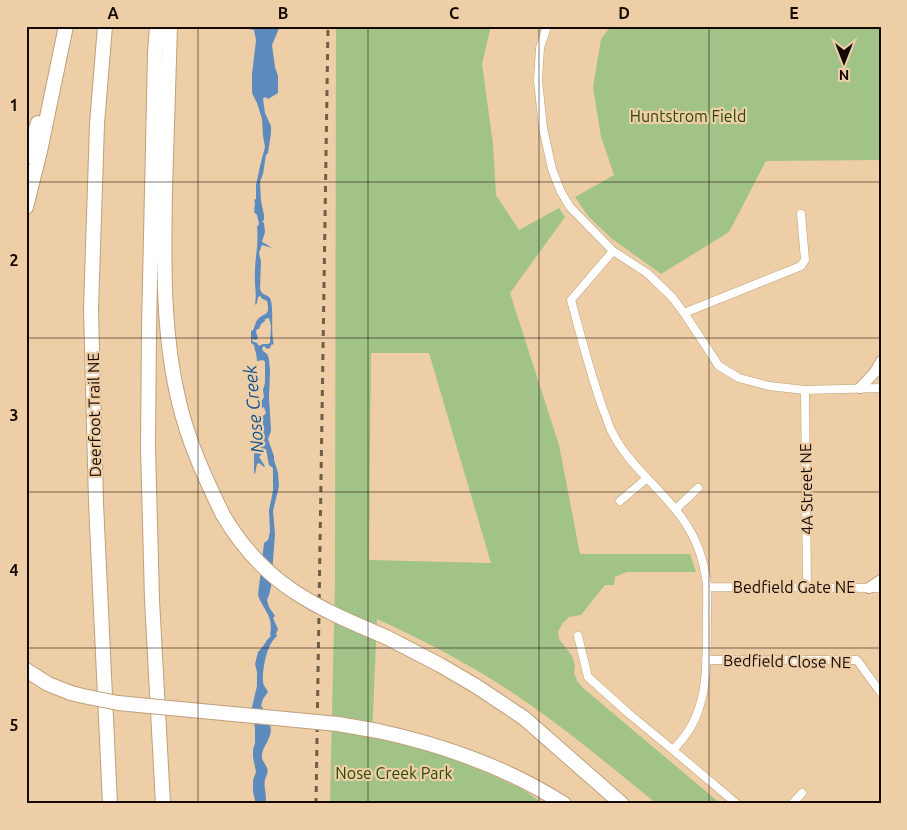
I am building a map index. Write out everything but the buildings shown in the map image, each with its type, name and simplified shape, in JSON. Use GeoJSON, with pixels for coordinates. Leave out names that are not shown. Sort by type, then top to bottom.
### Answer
{"type":"FeatureCollection","features":[{"type":"Feature","properties":{"kind":"highway"},"geometry":{"type":"LineString","coordinates":[[26,207],[40,151],[66,26]]}},
{"type":"Feature","properties":{"kind":"highway","name":"Deerfoot Trail NE"},"geometry":{"type":"LineString","coordinates":[[106,26],[97,124],[91,308],[96,504],[110,804]]}},
{"type":"Feature","properties":{"kind":"highway"},"geometry":{"type":"LineString","coordinates":[[157,26],[154,63],[148,447],[152,600],[163,804]]}},
{"type":"Feature","properties":{"kind":"highway"},"geometry":{"type":"LineString","coordinates":[[170,26],[164,246],[169,350],[186,427],[205,478],[232,530],[245,548],[267,572],[280,582],[328,612],[386,637],[476,686],[524,718],[622,804]]}},
{"type":"Feature","properties":{"kind":"highway"},"geometry":{"type":"LineString","coordinates":[[26,157],[61,51]]}},
{"type":"Feature","properties":{"kind":"highway"},"geometry":{"type":"LineString","coordinates":[[26,670],[48,684],[71,693],[118,703],[338,724],[422,741],[518,778],[564,804]]}},
{"type":"Feature","properties":{"kind":"main road"},"geometry":{"type":"LineString","coordinates":[[860,388],[875,372],[881,361]]}},
{"type":"Feature","properties":{"kind":"main road"},"geometry":{"type":"LineString","coordinates":[[869,588],[881,580]]}},
{"type":"Feature","properties":{"kind":"street"},"geometry":{"type":"LineString","coordinates":[[547,26],[540,48],[538,80],[543,128],[552,169],[561,192],[570,207],[613,251],[648,273],[672,297],[719,366],[739,378],[769,386],[805,390],[881,388]]}},
{"type":"Feature","properties":{"kind":"street"},"geometry":{"type":"LineString","coordinates":[[684,313],[801,266],[805,260],[801,214]]}},
{"type":"Feature","properties":{"kind":"street","name":"Bedfield Close NE"},"geometry":{"type":"LineString","coordinates":[[613,251],[571,300],[595,388],[611,430],[624,452],[646,479],[676,509],[688,526],[699,550],[706,578],[706,660],[704,685],[700,706],[694,721],[686,736],[674,750]]}},
{"type":"Feature","properties":{"kind":"street","name":"4A Street NE"},"geometry":{"type":"LineString","coordinates":[[805,390],[808,588]]}},
{"type":"Feature","properties":{"kind":"street"},"geometry":{"type":"LineString","coordinates":[[620,501],[646,479]]}},
{"type":"Feature","properties":{"kind":"street"},"geometry":{"type":"LineString","coordinates":[[676,509],[698,488]]}},
{"type":"Feature","properties":{"kind":"street","name":"Bedfield Gate NE"},"geometry":{"type":"LineString","coordinates":[[707,587],[881,588]]}},
{"type":"Feature","properties":{"kind":"street"},"geometry":{"type":"LineString","coordinates":[[578,636],[588,677],[737,804]]}},
{"type":"Feature","properties":{"kind":"street","name":"Bedfield Close NE"},"geometry":{"type":"LineString","coordinates":[[706,660],[857,660],[881,693]]}},
{"type":"Feature","properties":{"kind":"street"},"geometry":{"type":"LineString","coordinates":[[792,804],[802,793]]}},
{"type":"Feature","properties":{"kind":"green space","name":"Nose Creek Park"},"geometry":{"type":"Polygon","coordinates":[[[336,26],[491,26],[482,64],[493,144],[496,195],[519,230],[559,208],[565,217],[510,293],[559,445],[580,554],[690,554],[696,572],[627,572],[615,577],[614,585],[605,585],[581,615],[569,617],[562,624],[558,632],[559,639],[572,656],[575,666],[574,673],[577,681],[583,688],[721,804],[653,804],[652,800],[590,750],[542,713],[508,690],[453,657],[377,619],[372,735],[407,743],[467,764],[522,789],[544,804],[330,804],[335,581],[336,26]],[[371,353],[369,560],[491,563],[429,353],[371,353]]]}},
{"type":"Feature","properties":{"kind":"green space","name":"Huntstrom Field"},"geometry":{"type":"Polygon","coordinates":[[[611,26],[881,26],[881,160],[766,161],[729,232],[661,274],[611,238],[588,216],[575,197],[614,175],[601,137],[593,87],[601,39],[611,26]]]}},
{"type":"Feature","properties":{"kind":"water"},"geometry":{"type":"Polygon","coordinates":[[[251,26],[280,26],[272,45],[278,76],[278,93],[268,99],[265,97],[263,99],[265,113],[271,126],[271,133],[260,182],[264,215],[264,220],[262,221],[265,232],[262,242],[272,248],[262,245],[259,253],[261,261],[260,289],[271,300],[274,344],[267,349],[264,346],[262,348],[269,359],[271,431],[268,439],[278,473],[279,486],[273,511],[275,534],[271,587],[267,600],[275,616],[273,618],[278,629],[277,636],[268,650],[265,661],[263,683],[268,692],[261,706],[271,728],[262,755],[268,771],[265,783],[265,804],[256,804],[253,792],[253,780],[256,772],[253,757],[255,729],[252,707],[257,686],[255,664],[258,652],[271,636],[271,623],[258,595],[264,543],[268,540],[270,532],[269,510],[273,491],[273,468],[269,465],[266,449],[262,450],[262,454],[259,457],[265,466],[257,464],[254,473],[256,444],[263,433],[263,416],[266,413],[264,407],[262,408],[261,402],[264,397],[265,362],[263,360],[257,361],[254,345],[251,343],[251,331],[258,319],[267,313],[268,307],[267,301],[261,298],[261,296],[258,297],[255,305],[257,227],[259,224],[257,215],[254,212],[254,200],[256,199],[256,185],[265,147],[262,119],[252,93],[256,40],[254,30],[249,29],[251,26]],[[269,318],[265,319],[259,329],[257,329],[258,338],[252,341],[259,346],[270,343],[271,326],[269,318]]]}},
{"type":"Feature","properties":{"kind":"railway"},"geometry":{"type":"LineString","coordinates":[[316,804],[328,26]]}},
{"type":"Feature","properties":{"kind":"water label","name":"Nose Creek"},"geometry":{"type":"Point","coordinates":[254,409]}}]}
